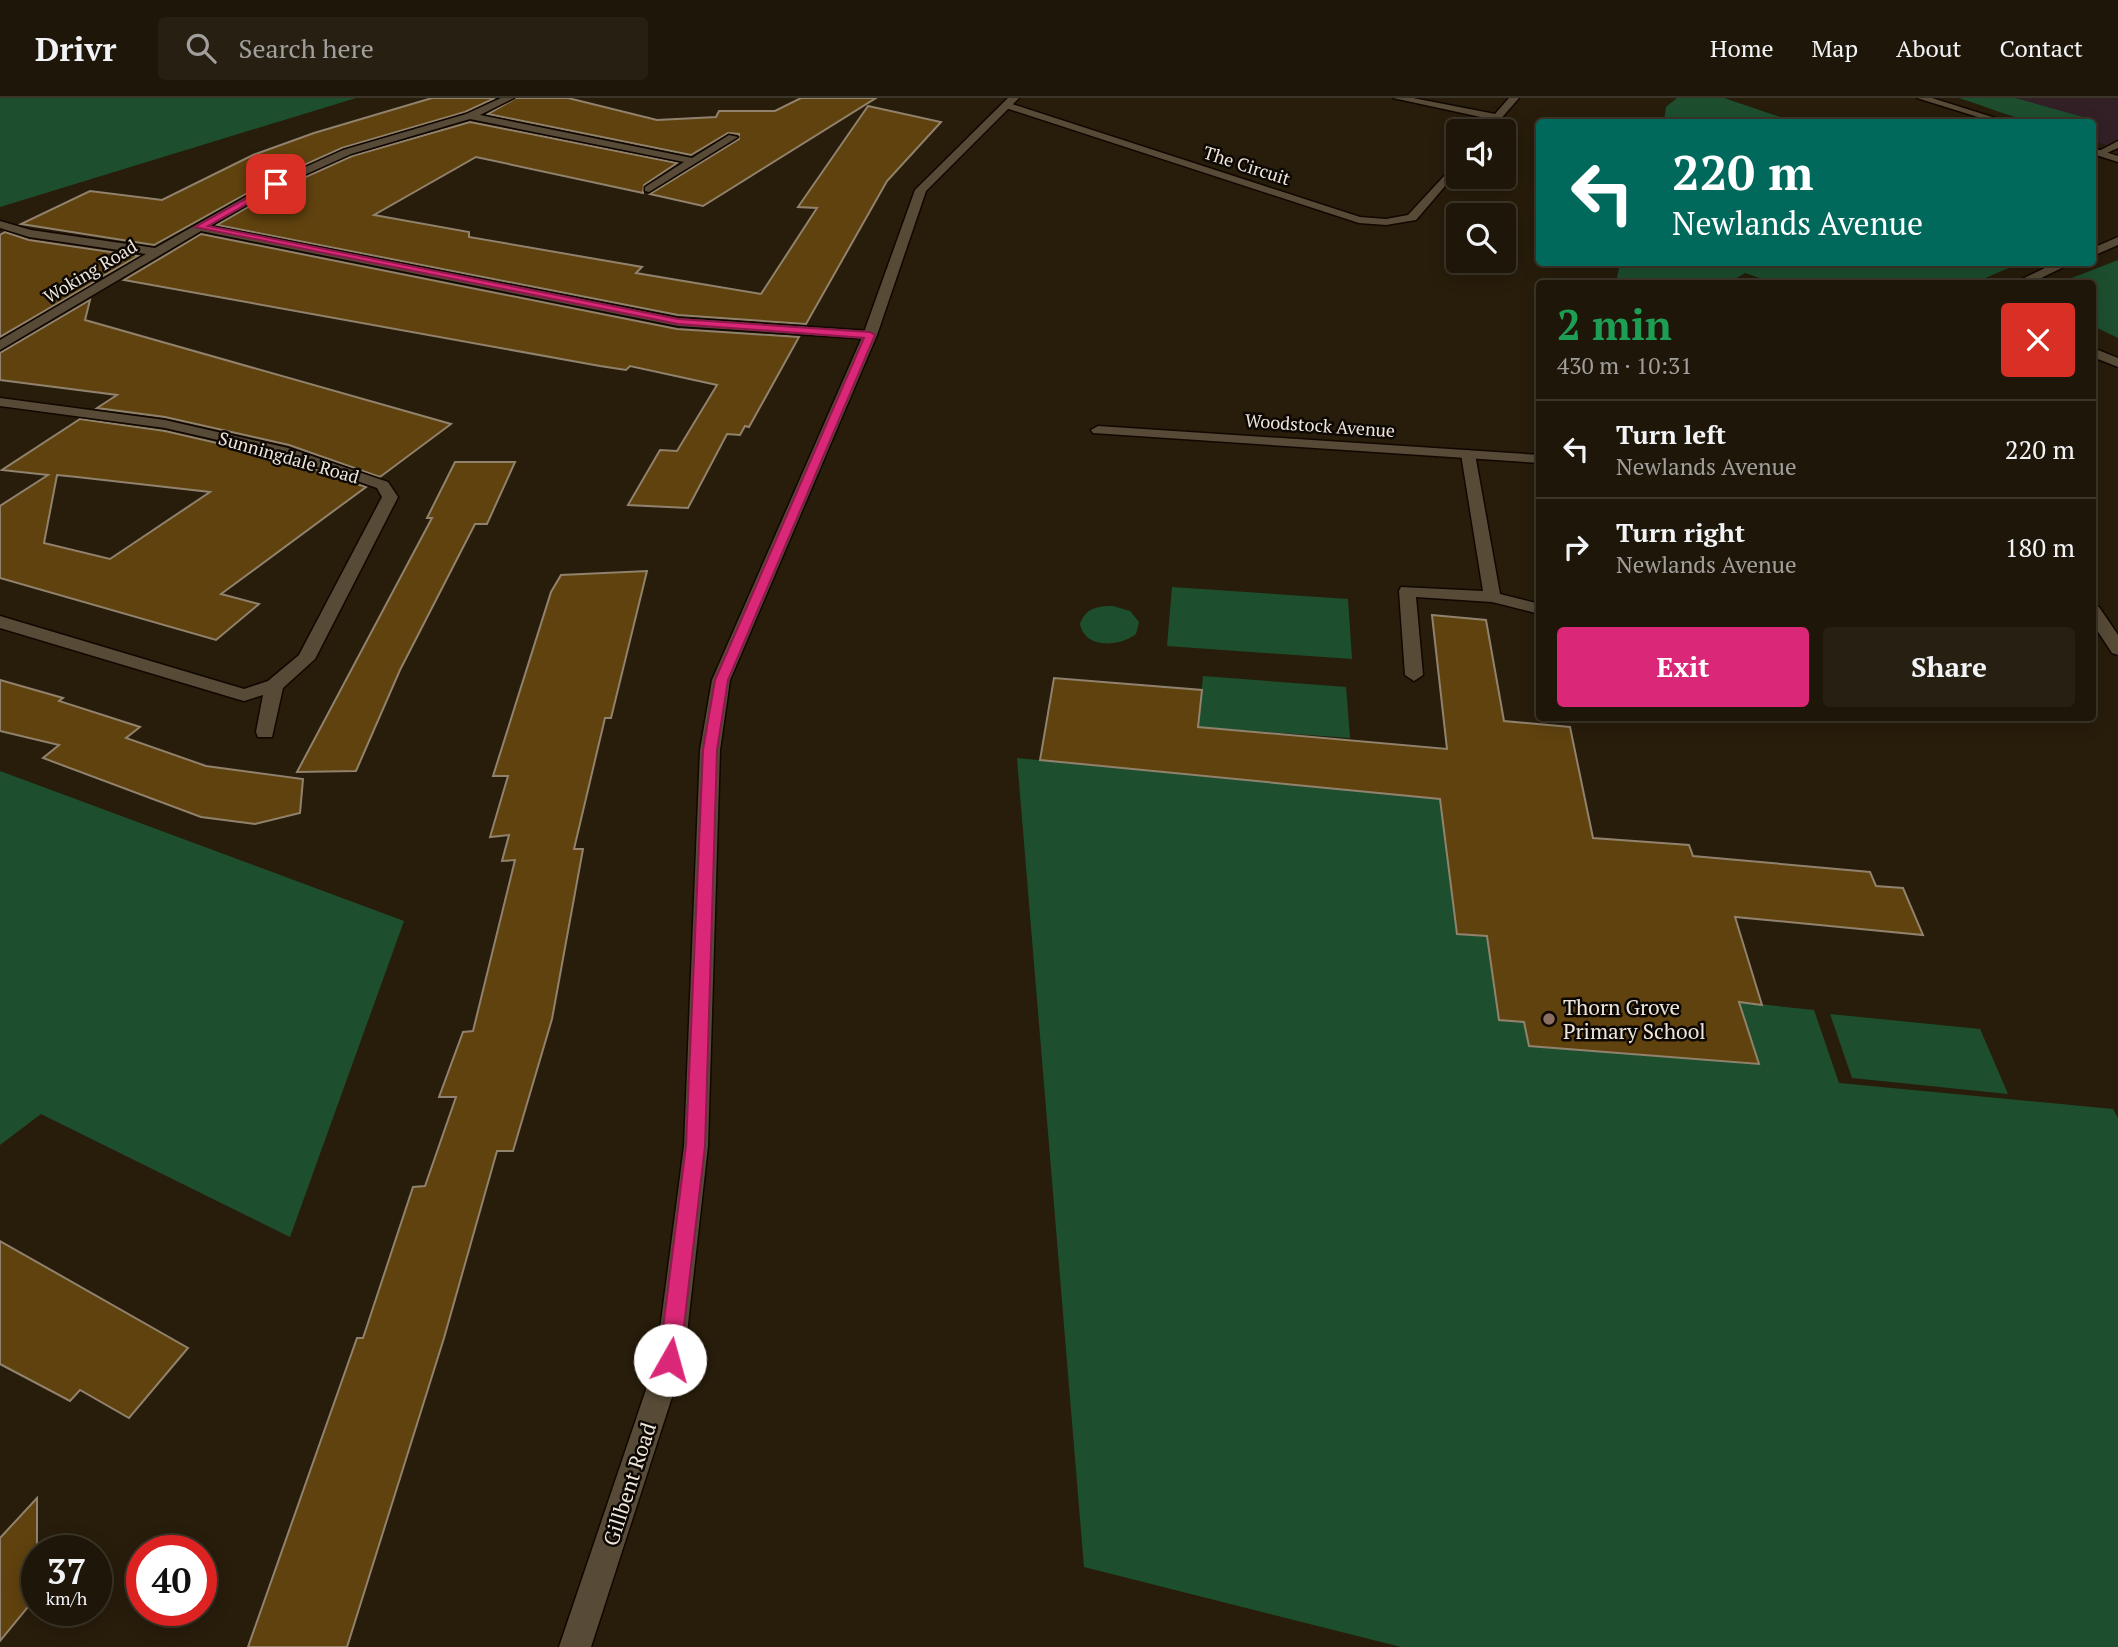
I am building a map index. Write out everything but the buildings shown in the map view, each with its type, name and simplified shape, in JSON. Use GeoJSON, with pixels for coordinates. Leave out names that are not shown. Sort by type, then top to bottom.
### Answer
{"type":"FeatureCollection","features":[{"type":"Feature","properties":{"kind":"street"},"geometry":{"type":"LineString","coordinates":[[470,116],[509,98]]}},
{"type":"Feature","properties":{"kind":"street"},"geometry":{"type":"LineString","coordinates":[[1398,98],[1497,117],[1514,98]]}},
{"type":"Feature","properties":{"kind":"street"},"geometry":{"type":"LineString","coordinates":[[1922,98],[1993,119]]}},
{"type":"Feature","properties":{"kind":"street","name":"The Circuit"},"geometry":{"type":"LineString","coordinates":[[1010,102],[1359,220],[1386,222],[1412,218],[1446,178]]}},
{"type":"Feature","properties":{"kind":"street","name":"Gillbent Road"},"geometry":{"type":"LineString","coordinates":[[575,1647],[670,1360],[696,1146],[710,750],[722,680],[870,335],[921,190],[1010,102]]}},
{"type":"Feature","properties":{"kind":"street"},"geometry":{"type":"LineString","coordinates":[[470,116],[693,161]]}},
{"type":"Feature","properties":{"kind":"street","name":"Woking Road"},"geometry":{"type":"LineString","coordinates":[[0,346],[276,184],[347,152],[470,116]]}},
{"type":"Feature","properties":{"kind":"street"},"geometry":{"type":"LineString","coordinates":[[649,189],[733,137]]}},
{"type":"Feature","properties":{"kind":"street"},"geometry":{"type":"LineString","coordinates":[[2097,152],[2118,144]]}},
{"type":"Feature","properties":{"kind":"street"},"geometry":{"type":"LineString","coordinates":[[2097,152],[2118,159]]}},
{"type":"Feature","properties":{"kind":"street"},"geometry":{"type":"LineString","coordinates":[[0,224],[29,233],[157,252]]}},
{"type":"Feature","properties":{"kind":"street"},"geometry":{"type":"LineString","coordinates":[[200,227],[678,321],[870,335]]}},
{"type":"Feature","properties":{"kind":"street"},"geometry":{"type":"LineString","coordinates":[[2096,251],[2118,241]]}},
{"type":"Feature","properties":{"kind":"street"},"geometry":{"type":"LineString","coordinates":[[2027,280],[2059,266]]}},
{"type":"Feature","properties":{"kind":"street"},"geometry":{"type":"LineString","coordinates":[[2096,353],[2118,363]]}},
{"type":"Feature","properties":{"kind":"street","name":"Sunningdale Road"},"geometry":{"type":"LineString","coordinates":[[0,402],[165,424],[283,452],[383,485],[390,497],[306,659],[274,685],[244,695],[0,622]]}},
{"type":"Feature","properties":{"kind":"street","name":"Woodstock Avenue"},"geometry":{"type":"LineString","coordinates":[[1098,430],[1536,459]]}},
{"type":"Feature","properties":{"kind":"street"},"geometry":{"type":"LineString","coordinates":[[1468,454],[1492,597]]}},
{"type":"Feature","properties":{"kind":"street"},"geometry":{"type":"LineString","coordinates":[[1414,676],[1407,591],[1492,597],[1536,608]]}},
{"type":"Feature","properties":{"kind":"street"},"geometry":{"type":"LineString","coordinates":[[2096,616],[2118,649]]}},
{"type":"Feature","properties":{"kind":"street"},"geometry":{"type":"LineString","coordinates":[[265,732],[274,685]]}},
{"type":"Feature","properties":{"kind":"shaded area"},"geometry":{"type":"Polygon","coordinates":[[[1959,98],[2118,98],[2118,149],[2096,142],[2096,119],[2027,119],[1959,98]]]}},
{"type":"Feature","properties":{"kind":"green space"},"geometry":{"type":"Polygon","coordinates":[[[0,98],[356,98],[0,207],[0,98]]]}},
{"type":"Feature","properties":{"kind":"green space"},"geometry":{"type":"Polygon","coordinates":[[[1677,98],[1724,98],[1786,119],[1664,119],[1666,107],[1677,98]]]}},
{"type":"Feature","properties":{"kind":"green space"},"geometry":{"type":"Polygon","coordinates":[[[1959,98],[2015,98],[2083,117],[2025,119],[1959,98]]]}},
{"type":"Feature","properties":{"kind":"green space"},"geometry":{"type":"Polygon","coordinates":[[[2118,260],[2118,338],[2096,327],[2096,280],[2067,280],[2118,260]]]}},
{"type":"Feature","properties":{"kind":"green space"},"geometry":{"type":"Polygon","coordinates":[[[1619,266],[2013,266],[1981,280],[1765,280],[1745,273],[1734,280],[1617,280],[1619,266]]]}},
{"type":"Feature","properties":{"kind":"green space"},"geometry":{"type":"Polygon","coordinates":[[[1172,587],[1348,599],[1352,659],[1167,646],[1172,587]]]}},
{"type":"Feature","properties":{"kind":"green space"},"geometry":{"type":"Polygon","coordinates":[[[1113,606],[1130,611],[1139,622],[1136,634],[1112,643],[1095,642],[1088,638],[1080,624],[1085,614],[1097,607],[1113,606]]]}},
{"type":"Feature","properties":{"kind":"green space"},"geometry":{"type":"Polygon","coordinates":[[[1203,676],[1346,687],[1350,738],[1198,727],[1203,676]]]}},
{"type":"Feature","properties":{"kind":"green space","name":"Thorn Grove Primary School"},"geometry":{"type":"Polygon","coordinates":[[[1017,758],[1440,799],[1457,933],[1487,936],[1499,1020],[1524,1022],[1530,1046],[1758,1064],[1739,1002],[1814,1010],[1839,1083],[2113,1109],[2118,1118],[2118,1647],[1401,1647],[1084,1567],[1017,758]]]}},
{"type":"Feature","properties":{"kind":"green space"},"geometry":{"type":"Polygon","coordinates":[[[0,771],[404,921],[290,1237],[41,1114],[0,1145],[0,771]]]}},
{"type":"Feature","properties":{"kind":"green space"},"geometry":{"type":"Polygon","coordinates":[[[1830,1014],[1980,1029],[2008,1094],[1852,1078],[1830,1014]]]}},
{"type":"Feature","properties":{"kind":"place","name":"Thorn Grove Primary School"},"geometry":{"type":"Point","coordinates":[1549,1019]}},
{"type":"Feature","properties":{"kind":"route"},"geometry":{"type":"LineString","coordinates":[[276,184],[200,227],[678,321],[870,335],[722,680],[710,750],[696,1146],[670,1360]]}}]}
